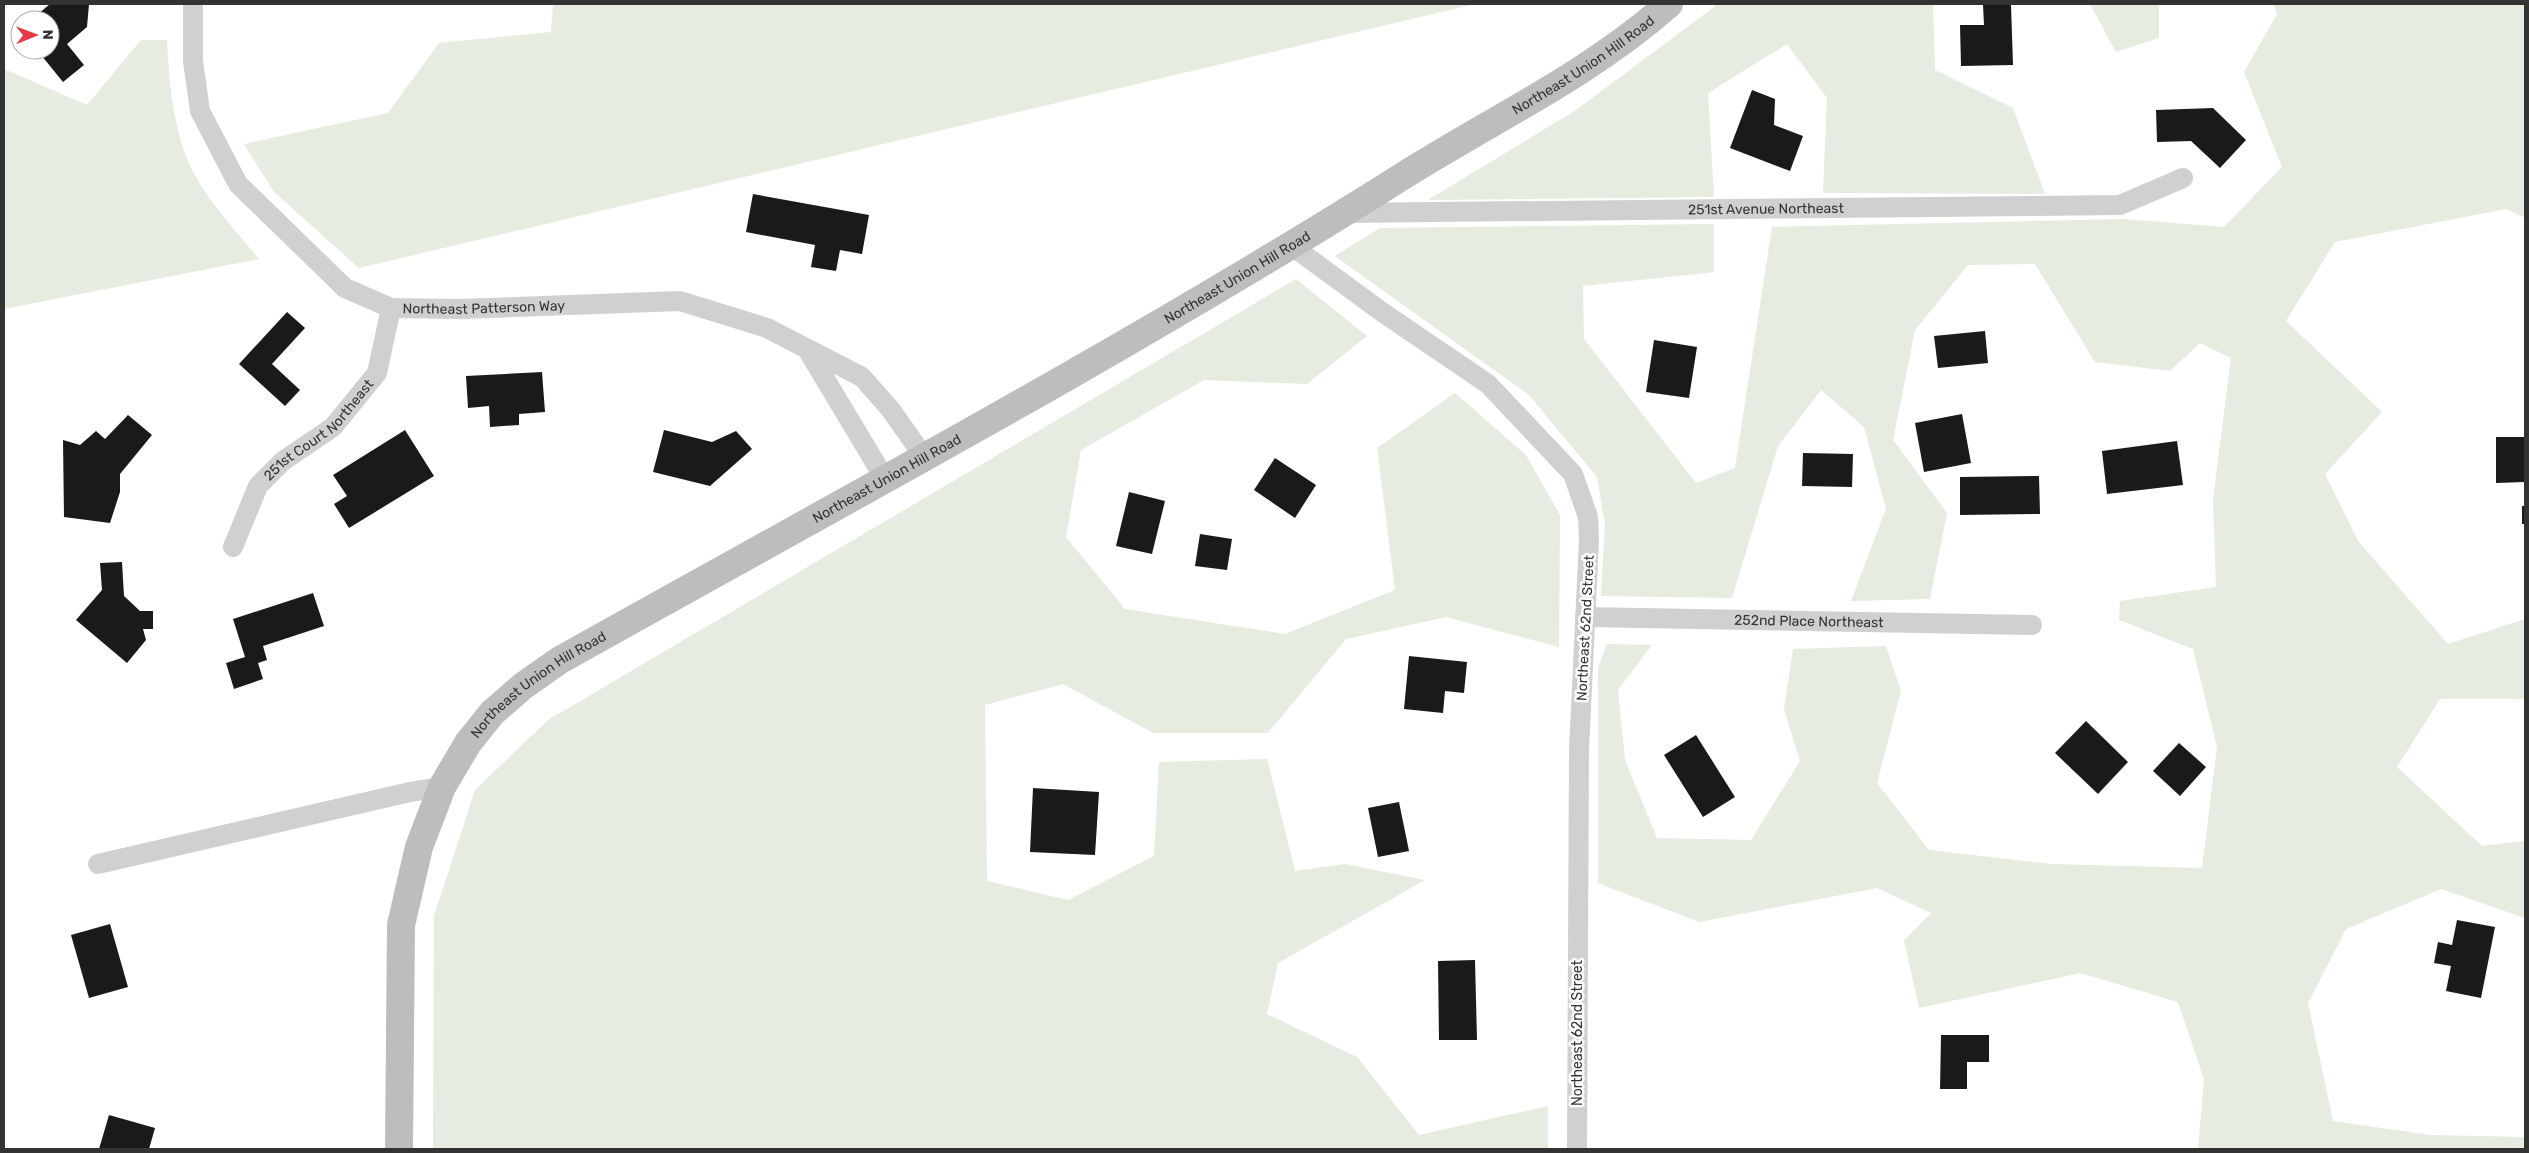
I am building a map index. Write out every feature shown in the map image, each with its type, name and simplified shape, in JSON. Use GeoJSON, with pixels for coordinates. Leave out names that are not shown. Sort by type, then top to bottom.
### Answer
{"type":"FeatureCollection","features":[{"type":"Feature","properties":{"kind":"street","name":"Northeast Patterson Way"},"geometry":{"type":"LineString","coordinates":[[193,4],[193,61],[200,111],[238,184],[345,288],[391,308],[460,309],[680,301],[767,328],[862,377],[891,410],[924,457]]}},
{"type":"Feature","properties":{"kind":"street","name":"Northeast Union Hill Road"},"geometry":{"type":"LineString","coordinates":[[399,1149],[401,924],[419,848],[442,787],[468,743],[492,713],[522,686],[560,660],[924,457],[1292,246],[1581,69],[1636,33],[1669,4]]}},
{"type":"Feature","properties":{"kind":"street","name":"251st Avenue Northeast"},"geometry":{"type":"LineString","coordinates":[[1344,214],[2120,205],[2183,178]]}},
{"type":"Feature","properties":{"kind":"street","name":"Northeast 62nd Street"},"geometry":{"type":"LineString","coordinates":[[1292,246],[1382,312],[1488,384],[1573,474],[1582,495],[1588,524],[1589,559],[1579,750],[1577,1149]]}},
{"type":"Feature","properties":{"kind":"street","name":"251st Court Northeast"},"geometry":{"type":"LineString","coordinates":[[232,547],[258,486],[283,461],[333,427],[377,373],[391,308]]}},
{"type":"Feature","properties":{"kind":"street"},"geometry":{"type":"LineString","coordinates":[[807,349],[885,479]]}},
{"type":"Feature","properties":{"kind":"street","name":"252nd Place Northeast"},"geometry":{"type":"LineString","coordinates":[[1585,617],[2032,625]]}},
{"type":"Feature","properties":{"kind":"street"},"geometry":{"type":"LineString","coordinates":[[98,864],[410,792],[442,787]]}},
{"type":"Feature","properties":{"kind":"shaded area"},"geometry":{"type":"Polygon","coordinates":[[[553,4],[1475,4],[359,268],[274,192],[244,144],[388,113],[439,43],[551,32],[553,4]]]}},
{"type":"Feature","properties":{"kind":"shaded area"},"geometry":{"type":"Polygon","coordinates":[[[1718,4],[1933,4],[1935,70],[2013,108],[2045,194],[1823,193],[1827,98],[1787,44],[1708,93],[1714,197],[1428,200],[1576,110],[1718,4]]]}},
{"type":"Feature","properties":{"kind":"shaded area"},"geometry":{"type":"Polygon","coordinates":[[[2090,4],[2159,4],[2159,38],[2116,52],[2090,4]]]}},
{"type":"Feature","properties":{"kind":"shaded area"},"geometry":{"type":"Polygon","coordinates":[[[2274,4],[2525,4],[2525,218],[2506,209],[2335,242],[2286,321],[2382,412],[2325,474],[2358,541],[2448,644],[2525,619],[2525,699],[2440,699],[2397,767],[2482,846],[2525,841],[2525,918],[2441,889],[2346,929],[2308,1003],[2333,1121],[2430,1135],[2525,1137],[2525,1149],[2198,1149],[2204,1079],[2178,1002],[2080,973],[1919,1008],[1904,941],[1931,913],[1877,888],[1699,922],[1598,883],[1598,667],[1607,644],[1652,645],[1618,690],[1625,760],[1657,838],[1751,840],[1800,761],[1784,709],[1793,649],[1886,646],[1901,691],[1877,783],[1929,850],[2051,864],[2202,868],[2217,747],[2193,649],[2119,620],[2120,601],[2216,587],[2213,499],[2231,358],[2200,343],[2170,371],[2095,362],[2035,264],[1968,265],[1915,330],[1893,440],[1947,513],[1930,599],[1851,601],[1886,509],[1864,427],[1821,390],[1778,446],[1732,598],[1601,596],[1605,524],[1597,477],[1529,395],[1335,256],[1380,228],[1714,224],[1714,272],[1583,286],[1584,339],[1696,483],[1735,468],[1772,227],[2123,219],[2224,227],[2282,167],[2244,72],[2277,14],[2274,4]]]}},
{"type":"Feature","properties":{"kind":"shaded area"},"geometry":{"type":"Polygon","coordinates":[[[141,40],[167,40],[174,113],[186,156],[192,170],[209,197],[228,223],[259,259],[4,309],[4,69],[87,105],[141,40]]]}},
{"type":"Feature","properties":{"kind":"shaded area"},"geometry":{"type":"Polygon","coordinates":[[[1296,279],[1367,336],[1307,384],[1204,380],[1081,450],[1066,537],[1125,609],[1285,634],[1395,590],[1377,448],[1455,393],[1526,455],[1560,515],[1559,647],[1446,617],[1346,639],[1268,733],[1153,733],[1063,684],[985,705],[987,881],[1068,900],[1154,856],[1159,762],[1267,759],[1295,871],[1345,864],[1425,880],[1278,963],[1267,1014],[1357,1057],[1419,1135],[1548,1106],[1548,1149],[433,1149],[434,916],[475,790],[548,720],[1296,279]]]}},
{"type":"Feature","properties":{"kind":"building"},"geometry":{"type":"Polygon","coordinates":[[[50,4],[89,4],[87,27],[67,44],[84,65],[63,82],[45,60],[60,60],[60,10],[43,10],[50,4]]]}},
{"type":"Feature","properties":{"kind":"building"},"geometry":{"type":"Polygon","coordinates":[[[1983,5],[2011,5],[2013,65],[1961,66],[1960,25],[1984,25],[1983,5]]]}},
{"type":"Feature","properties":{"kind":"building"},"geometry":{"type":"Polygon","coordinates":[[[1752,90],[1775,99],[1774,125],[1803,136],[1790,171],[1730,148],[1752,90]]]}},
{"type":"Feature","properties":{"kind":"building"},"geometry":{"type":"Polygon","coordinates":[[[2213,108],[2246,140],[2220,168],[2191,141],[2157,142],[2156,110],[2213,108]]]}},
{"type":"Feature","properties":{"kind":"building"},"geometry":{"type":"Polygon","coordinates":[[[753,194],[869,215],[862,254],[840,250],[836,271],[811,267],[815,245],[746,232],[753,194]]]}},
{"type":"Feature","properties":{"kind":"building"},"geometry":{"type":"Polygon","coordinates":[[[287,312],[305,328],[272,364],[300,390],[285,406],[239,364],[287,312]]]}},
{"type":"Feature","properties":{"kind":"building"},"geometry":{"type":"Polygon","coordinates":[[[1985,331],[1988,363],[1938,368],[1934,336],[1985,331]]]}},
{"type":"Feature","properties":{"kind":"building"},"geometry":{"type":"Polygon","coordinates":[[[1654,340],[1697,347],[1689,398],[1646,392],[1654,340]]]}},
{"type":"Feature","properties":{"kind":"building"},"geometry":{"type":"Polygon","coordinates":[[[542,372],[545,412],[519,414],[519,425],[490,427],[489,406],[468,408],[466,376],[542,372]]]}},
{"type":"Feature","properties":{"kind":"building"},"geometry":{"type":"Polygon","coordinates":[[[1962,414],[1971,463],[1924,472],[1915,423],[1962,414]]]}},
{"type":"Feature","properties":{"kind":"building"},"geometry":{"type":"Polygon","coordinates":[[[128,415],[152,435],[120,474],[120,492],[110,523],[64,517],[63,440],[80,445],[96,431],[105,439],[128,415]]]}},
{"type":"Feature","properties":{"kind":"building"},"geometry":{"type":"Polygon","coordinates":[[[405,430],[434,476],[349,528],[334,504],[347,496],[333,475],[405,430]]]}},
{"type":"Feature","properties":{"kind":"building"},"geometry":{"type":"Polygon","coordinates":[[[664,430],[712,442],[736,431],[752,449],[710,486],[653,472],[664,430]]]}},
{"type":"Feature","properties":{"kind":"building"},"geometry":{"type":"Polygon","coordinates":[[[2496,437],[2525,437],[2525,482],[2496,483],[2496,437]]]}},
{"type":"Feature","properties":{"kind":"building"},"geometry":{"type":"Polygon","coordinates":[[[2177,441],[2183,485],[2107,494],[2102,451],[2177,441]]]}},
{"type":"Feature","properties":{"kind":"building"},"geometry":{"type":"Polygon","coordinates":[[[1803,453],[1853,454],[1852,487],[1802,486],[1803,453]]]}},
{"type":"Feature","properties":{"kind":"building"},"geometry":{"type":"Polygon","coordinates":[[[1275,458],[1316,485],[1295,518],[1254,490],[1275,458]]]}},
{"type":"Feature","properties":{"kind":"building"},"geometry":{"type":"Polygon","coordinates":[[[2039,476],[2040,514],[1960,515],[1960,477],[2039,476]]]}},
{"type":"Feature","properties":{"kind":"building"},"geometry":{"type":"Polygon","coordinates":[[[1129,492],[1165,501],[1152,554],[1116,546],[1129,492]]]}},
{"type":"Feature","properties":{"kind":"building"},"geometry":{"type":"Polygon","coordinates":[[[2522,506],[2525,506],[2525,524],[2522,524],[2522,506]]]}},
{"type":"Feature","properties":{"kind":"building"},"geometry":{"type":"Polygon","coordinates":[[[1200,534],[1232,539],[1227,570],[1195,566],[1200,534]]]}},
{"type":"Feature","properties":{"kind":"building"},"geometry":{"type":"Polygon","coordinates":[[[122,562],[124,596],[140,611],[153,611],[153,629],[143,629],[146,640],[127,663],[76,620],[102,590],[100,563],[122,562]]]}},
{"type":"Feature","properties":{"kind":"building"},"geometry":{"type":"Polygon","coordinates":[[[313,593],[324,626],[263,646],[267,660],[258,663],[263,679],[234,689],[226,663],[245,657],[233,619],[313,593]]]}},
{"type":"Feature","properties":{"kind":"building"},"geometry":{"type":"Polygon","coordinates":[[[1409,656],[1467,662],[1464,693],[1445,691],[1443,713],[1404,709],[1409,656]]]}},
{"type":"Feature","properties":{"kind":"building"},"geometry":{"type":"Polygon","coordinates":[[[2086,721],[2128,762],[2098,794],[2055,753],[2086,721]]]}},
{"type":"Feature","properties":{"kind":"building"},"geometry":{"type":"Polygon","coordinates":[[[1696,735],[1735,797],[1703,817],[1664,755],[1696,735]]]}},
{"type":"Feature","properties":{"kind":"building"},"geometry":{"type":"Polygon","coordinates":[[[2179,743],[2206,767],[2180,796],[2153,771],[2179,743]]]}},
{"type":"Feature","properties":{"kind":"building"},"geometry":{"type":"Polygon","coordinates":[[[1033,788],[1099,792],[1095,855],[1030,852],[1033,788]]]}},
{"type":"Feature","properties":{"kind":"building"},"geometry":{"type":"Polygon","coordinates":[[[1399,802],[1409,851],[1378,857],[1368,808],[1399,802]]]}},
{"type":"Feature","properties":{"kind":"building"},"geometry":{"type":"Polygon","coordinates":[[[2457,920],[2495,927],[2481,998],[2446,991],[2451,966],[2434,963],[2438,942],[2452,945],[2457,920]]]}},
{"type":"Feature","properties":{"kind":"building"},"geometry":{"type":"Polygon","coordinates":[[[110,924],[128,987],[89,998],[71,935],[110,924]]]}},
{"type":"Feature","properties":{"kind":"building"},"geometry":{"type":"Polygon","coordinates":[[[1475,960],[1477,1040],[1439,1040],[1438,961],[1475,960]]]}},
{"type":"Feature","properties":{"kind":"building"},"geometry":{"type":"Polygon","coordinates":[[[1941,1035],[1989,1035],[1989,1062],[1967,1062],[1967,1089],[1940,1089],[1941,1035]]]}},
{"type":"Feature","properties":{"kind":"building"},"geometry":{"type":"Polygon","coordinates":[[[109,1115],[155,1128],[149,1149],[99,1149],[109,1115]]]}}]}
